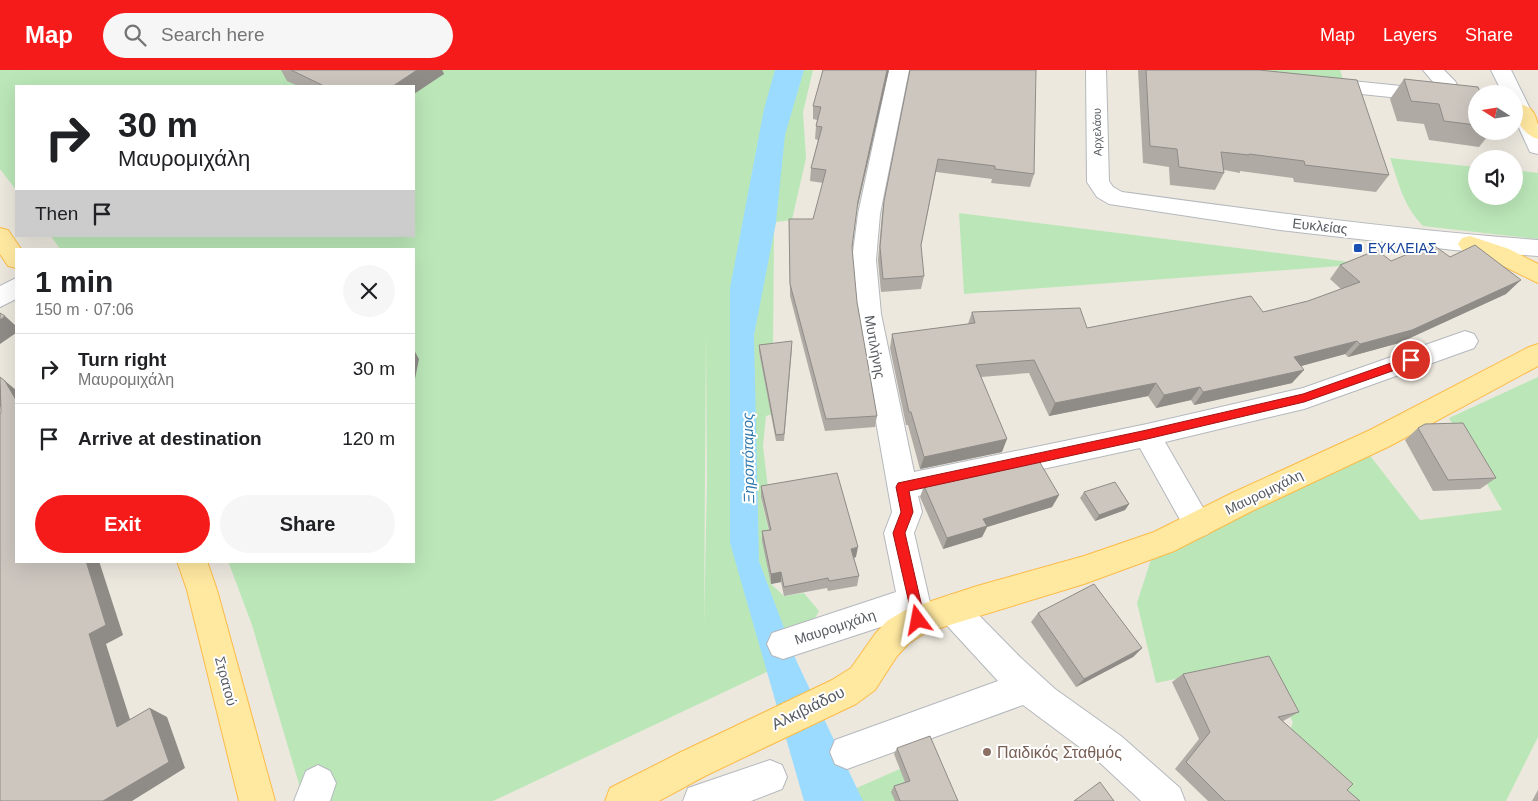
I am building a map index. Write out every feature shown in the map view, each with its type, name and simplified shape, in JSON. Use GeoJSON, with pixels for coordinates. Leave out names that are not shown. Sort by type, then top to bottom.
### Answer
{"type":"FeatureCollection","features":[{"type":"Feature","properties":{"kind":"main road"},"geometry":{"type":"LineString","coordinates":[[1523,112],[1538,132]]}},
{"type":"Feature","properties":{"kind":"main road"},"geometry":{"type":"LineString","coordinates":[[0,236],[15,258]]}},
{"type":"Feature","properties":{"kind":"main road"},"geometry":{"type":"LineString","coordinates":[[1470,244],[1536,267]]}},
{"type":"Feature","properties":{"kind":"main road","name":"Μαυρομιχάλη"},"geometry":{"type":"LineString","coordinates":[[965,605],[1084,570],[1163,542],[1242,502],[1380,438],[1538,354]]}},
{"type":"Feature","properties":{"kind":"main road","name":"Στρατού"},"geometry":{"type":"LineString","coordinates":[[193,563],[202,590],[258,801]]}},
{"type":"Feature","properties":{"kind":"main road","name":"Αλκιβιάδου"},"geometry":{"type":"LineString","coordinates":[[623,801],[693,764],[844,692],[863,679],[886,645],[916,611],[965,605]]}},
{"type":"Feature","properties":{"kind":"street","name":"Μυτιλήνης"},"geometry":{"type":"LineString","coordinates":[[898,70],[869,214],[864,260],[869,314],[907,512],[899,533],[916,611]]}},
{"type":"Feature","properties":{"kind":"street","name":"Αρχελάου"},"geometry":{"type":"LineString","coordinates":[[1096,70],[1097,178],[1105,192]]}},
{"type":"Feature","properties":{"kind":"street"},"geometry":{"type":"LineString","coordinates":[[1433,70],[1448,85],[1453,98]]}},
{"type":"Feature","properties":{"kind":"street"},"geometry":{"type":"LineString","coordinates":[[1501,70],[1508,85]]}},
{"type":"Feature","properties":{"kind":"street"},"geometry":{"type":"LineString","coordinates":[[1372,89],[1375,78],[1383,72]]}},
{"type":"Feature","properties":{"kind":"street"},"geometry":{"type":"LineString","coordinates":[[1307,82],[1468,99]]}},
{"type":"Feature","properties":{"kind":"street"},"geometry":{"type":"LineString","coordinates":[[1523,116],[1538,147]]}},
{"type":"Feature","properties":{"kind":"street","name":"Ευκλείας"},"geometry":{"type":"LineString","coordinates":[[1105,192],[1114,198],[1132,203],[1470,244]]}},
{"type":"Feature","properties":{"kind":"street"},"geometry":{"type":"LineString","coordinates":[[0,298],[15,287]]}},
{"type":"Feature","properties":{"kind":"street"},"geometry":{"type":"LineString","coordinates":[[902,487],[1147,435],[1304,398],[1465,341]]}},
{"type":"Feature","properties":{"kind":"street"},"geometry":{"type":"LineString","coordinates":[[1147,435],[1198,525]]}},
{"type":"Feature","properties":{"kind":"street"},"geometry":{"type":"LineString","coordinates":[[965,605],[1027,687],[1043,701],[1109,748],[1167,801]]}},
{"type":"Feature","properties":{"kind":"street","name":"Μαυρομιχάλη"},"geometry":{"type":"LineString","coordinates":[[784,644],[916,611]]}},
{"type":"Feature","properties":{"kind":"street"},"geometry":{"type":"LineString","coordinates":[[847,752],[1027,687]]}},
{"type":"Feature","properties":{"kind":"street"},"geometry":{"type":"LineString","coordinates":[[702,801],[770,777]]}},
{"type":"Feature","properties":{"kind":"green space"},"geometry":{"type":"Polygon","coordinates":[[[0,70],[813,70],[803,112],[806,158],[792,220],[776,222],[774,232],[773,348],[759,352],[773,414],[766,416],[763,446],[769,496],[761,498],[771,540],[771,584],[784,596],[804,593],[819,611],[792,660],[493,801],[304,801],[252,625],[229,563],[415,563],[415,248],[59,248],[52,237],[415,237],[415,85],[15,85],[15,189],[0,169],[0,70]],[[706,331],[704,625],[707,480],[706,331]]]}},
{"type":"Feature","properties":{"kind":"green space"},"geometry":{"type":"Polygon","coordinates":[[[1246,70],[1340,70],[1344,82],[1246,70]]]}},
{"type":"Feature","properties":{"kind":"green space"},"geometry":{"type":"Polygon","coordinates":[[[1390,158],[1468,166],[1468,205],[1523,205],[1523,171],[1538,173],[1538,239],[1423,226],[1406,202],[1390,158]]]}},
{"type":"Feature","properties":{"kind":"green space"},"geometry":{"type":"Polygon","coordinates":[[[959,213],[1366,264],[964,294],[959,213]]]}},
{"type":"Feature","properties":{"kind":"green space"},"geometry":{"type":"Polygon","coordinates":[[[1538,377],[1538,737],[1506,801],[1352,801],[1289,734],[1293,722],[1259,662],[1156,683],[1137,603],[1155,547],[1368,453],[1420,520],[1502,510],[1449,418],[1538,377]]]}},
{"type":"Feature","properties":{"kind":"green space"},"geometry":{"type":"Polygon","coordinates":[[[902,768],[915,801],[827,801],[902,768]]]}},
{"type":"Feature","properties":{"kind":"water","name":"Ξηροπόταμος"},"geometry":{"type":"Polygon","coordinates":[[[775,70],[804,70],[785,135],[776,222],[754,335],[759,561],[796,660],[863,801],[804,801],[730,543],[730,288],[764,109],[775,70]]]}},
{"type":"Feature","properties":{"kind":"building"},"geometry":{"type":"Polygon","coordinates":[[[291,70],[417,70],[394,85],[322,85],[291,70]]]}},
{"type":"Feature","properties":{"kind":"building"},"geometry":{"type":"Polygon","coordinates":[[[823,70],[887,70],[858,201],[852,247],[857,302],[877,416],[826,419],[790,284],[789,219],[813,219],[826,170],[811,168],[822,127],[816,126],[821,107],[813,106],[823,70]]]}},
{"type":"Feature","properties":{"kind":"building"},"geometry":{"type":"Polygon","coordinates":[[[910,70],[1036,70],[1034,174],[995,169],[995,166],[938,159],[921,245],[924,276],[883,279],[880,247],[884,201],[910,70]]]}},
{"type":"Feature","properties":{"kind":"building"},"geometry":{"type":"Polygon","coordinates":[[[1146,70],[1259,70],[1357,80],[1389,175],[1305,165],[1304,161],[1221,152],[1224,173],[1179,167],[1177,149],[1150,146],[1146,70]]]}},
{"type":"Feature","properties":{"kind":"building"},"geometry":{"type":"Polygon","coordinates":[[[1404,79],[1468,86],[1468,124],[1444,121],[1439,104],[1411,101],[1404,79]]]}},
{"type":"Feature","properties":{"kind":"building"},"geometry":{"type":"Polygon","coordinates":[[[1432,244],[1450,257],[1475,245],[1521,280],[1412,330],[1360,344],[1357,341],[1294,357],[1304,370],[1203,392],[1200,387],[1164,395],[1156,383],[1055,403],[1034,360],[976,365],[1007,439],[924,457],[911,412],[909,412],[892,334],[975,323],[972,312],[1080,308],[1087,328],[1251,296],[1263,312],[1308,301],[1360,282],[1340,265],[1377,250],[1391,261],[1432,244]]]}},
{"type":"Feature","properties":{"kind":"building"},"geometry":{"type":"Polygon","coordinates":[[[0,313],[5,316],[0,320],[0,313]]]}},
{"type":"Feature","properties":{"kind":"building"},"geometry":{"type":"Polygon","coordinates":[[[792,341],[784,434],[776,435],[759,345],[792,341]]]}},
{"type":"Feature","properties":{"kind":"building"},"geometry":{"type":"Polygon","coordinates":[[[0,377],[5,381],[15,398],[15,563],[87,563],[106,625],[89,634],[117,727],[150,708],[169,762],[103,801],[0,801],[0,377]]]}},
{"type":"Feature","properties":{"kind":"building"},"geometry":{"type":"Polygon","coordinates":[[[1463,423],[1496,478],[1448,480],[1418,428],[1425,424],[1463,423]]]}},
{"type":"Feature","properties":{"kind":"building"},"geometry":{"type":"Polygon","coordinates":[[[1039,461],[1059,495],[983,519],[987,526],[947,538],[924,486],[1039,461]]]}},
{"type":"Feature","properties":{"kind":"building"},"geometry":{"type":"Polygon","coordinates":[[[837,473],[858,547],[851,549],[859,576],[829,581],[828,578],[784,587],[781,572],[771,574],[762,531],[771,530],[761,486],[837,473]]]}},
{"type":"Feature","properties":{"kind":"building"},"geometry":{"type":"Polygon","coordinates":[[[1115,482],[1129,504],[1099,515],[1084,492],[1115,482]]]}},
{"type":"Feature","properties":{"kind":"building"},"geometry":{"type":"Polygon","coordinates":[[[1094,584],[1142,648],[1084,679],[1038,613],[1094,584]]]}},
{"type":"Feature","properties":{"kind":"building"},"geometry":{"type":"Polygon","coordinates":[[[1269,656],[1299,712],[1278,717],[1353,784],[1347,790],[1360,801],[1225,801],[1186,762],[1210,732],[1183,674],[1269,656]]]}},
{"type":"Feature","properties":{"kind":"building"},"geometry":{"type":"Polygon","coordinates":[[[930,736],[958,801],[900,801],[894,786],[910,781],[897,748],[930,736]]]}},
{"type":"Feature","properties":{"kind":"building"},"geometry":{"type":"Polygon","coordinates":[[[1100,782],[1114,801],[1074,801],[1100,782]]]}},
{"type":"Feature","properties":{"kind":"place","name":"ΕΥΚΛΕΙΑΣ"},"geometry":{"type":"Point","coordinates":[1358,248]}},
{"type":"Feature","properties":{"kind":"place","name":"Παιδικός Σταθμός"},"geometry":{"type":"Point","coordinates":[987,752]}},
{"type":"Feature","properties":{"kind":"route"},"geometry":{"type":"LineString","coordinates":[[918,620],[899,533],[907,512],[902,487],[1147,435],[1304,398],[1411,360]]}}]}
